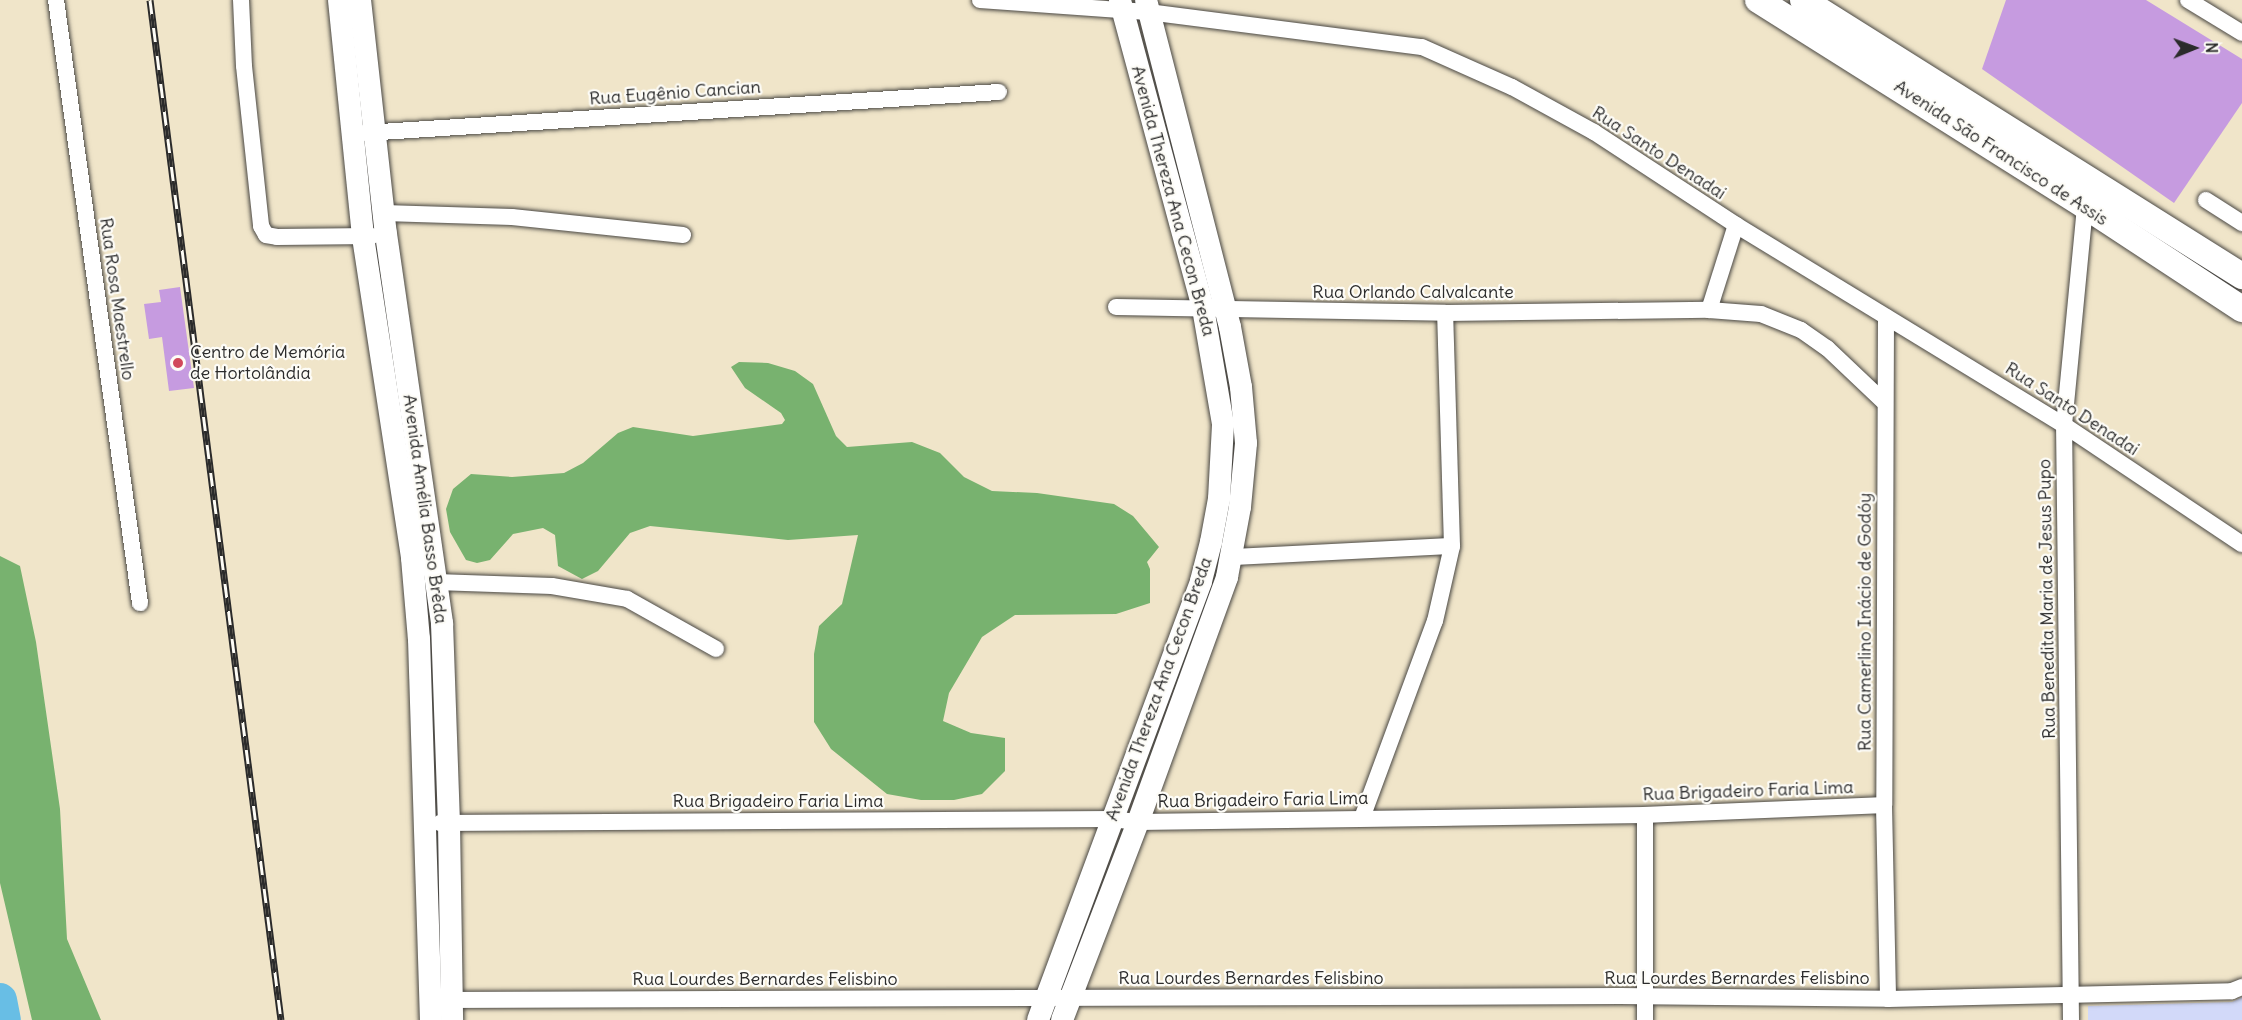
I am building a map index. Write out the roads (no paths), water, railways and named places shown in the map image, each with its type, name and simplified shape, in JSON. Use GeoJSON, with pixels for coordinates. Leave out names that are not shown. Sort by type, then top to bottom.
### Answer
{"type":"FeatureCollection","features":[{"type":"Feature","properties":{"kind":"main road","name":"Avenida Amélia Basso Brêda"},"geometry":{"type":"LineString","coordinates":[[339,0],[385,224],[436,582],[444,667],[449,823],[441,1010]]}},
{"type":"Feature","properties":{"kind":"main road","name":"Avenida Amélia Basso Brêda"},"geometry":{"type":"LineString","coordinates":[[360,0],[365,133],[363,237],[412,558],[420,639],[427,822],[441,1010]]}},
{"type":"Feature","properties":{"kind":"main road","name":"Avenida São Francisco de Assis"},"geometry":{"type":"LineString","coordinates":[[1758,0],[2085,206],[2242,309]]}},
{"type":"Feature","properties":{"kind":"main road","name":"Avenida São Francisco de Assis"},"geometry":{"type":"LineString","coordinates":[[1803,0],[2242,276]]}},
{"type":"Feature","properties":{"kind":"main road","name":"Avenida Thereza Ana Cecon Breda"},"geometry":{"type":"LineString","coordinates":[[1062,1020],[1138,822],[1232,557],[1246,443],[1241,387],[1214,309],[1121,5]]}},
{"type":"Feature","properties":{"kind":"main road","name":"Avenida Thereza Ana Cecon Breda"},"geometry":{"type":"LineString","coordinates":[[1038,1020],[1201,581],[1212,542],[1219,499],[1223,424],[1214,309],[1147,6]]}},
{"type":"Feature","properties":{"kind":"street","name":"Rua Rosa Maestrello"},"geometry":{"type":"LineString","coordinates":[[56,0],[140,603]]}},
{"type":"Feature","properties":{"kind":"street"},"geometry":{"type":"LineString","coordinates":[[241,0],[244,66],[261,226],[266,235],[363,237],[385,224],[512,217],[683,234]]}},
{"type":"Feature","properties":{"kind":"street","name":"Rua Santo Denadai"},"geometry":{"type":"LineString","coordinates":[[980,0],[1147,6],[1422,47],[1512,87],[1594,132],[1736,225],[2064,425],[2242,544]]}},
{"type":"Feature","properties":{"kind":"street"},"geometry":{"type":"LineString","coordinates":[[2188,0],[2242,33]]}},
{"type":"Feature","properties":{"kind":"street","name":"Rua Eugênio Cancian"},"geometry":{"type":"LineString","coordinates":[[365,133],[999,92]]}},
{"type":"Feature","properties":{"kind":"street"},"geometry":{"type":"LineString","coordinates":[[2206,200],[2242,223]]}},
{"type":"Feature","properties":{"kind":"street","name":"Rua Benedita Maria de Jesus Pupo"},"geometry":{"type":"LineString","coordinates":[[2072,1020],[2064,425],[2085,206]]}},
{"type":"Feature","properties":{"kind":"street"},"geometry":{"type":"LineString","coordinates":[[1709,310],[1736,225]]}},
{"type":"Feature","properties":{"kind":"street","name":"Rua Orlando Calvalcante"},"geometry":{"type":"LineString","coordinates":[[1116,307],[1445,313],[1709,310],[1761,314],[1801,330],[1827,348],[1885,403]]}},
{"type":"Feature","properties":{"kind":"street"},"geometry":{"type":"LineString","coordinates":[[1362,818],[1435,621],[1452,546],[1445,313]]}},
{"type":"Feature","properties":{"kind":"street","name":"Rua Camerlino Inácio de Godóy"},"geometry":{"type":"LineString","coordinates":[[1886,317],[1884,805],[1888,999]]}},
{"type":"Feature","properties":{"kind":"street"},"geometry":{"type":"LineString","coordinates":[[1232,557],[1452,546]]}},
{"type":"Feature","properties":{"kind":"street"},"geometry":{"type":"LineString","coordinates":[[436,582],[552,586],[627,599],[716,649]]}},
{"type":"Feature","properties":{"kind":"street","name":"Rua Brigadeiro Faria Lima"},"geometry":{"type":"LineString","coordinates":[[427,822],[1112,819],[1138,822],[1645,815],[1884,805]]}},
{"type":"Feature","properties":{"kind":"street"},"geometry":{"type":"LineString","coordinates":[[1645,815],[1645,1020]]}},
{"type":"Feature","properties":{"kind":"street","name":"Rua Lourdes Bernardes Felisbino"},"geometry":{"type":"LineString","coordinates":[[441,1010],[1046,998],[1644,996],[1888,999],[2232,991],[2242,987]]}},
{"type":"Feature","properties":{"kind":"waterway"},"geometry":{"type":"LineString","coordinates":[[0,1000],[4,1020]]}},
{"type":"Feature","properties":{"kind":"railway"},"geometry":{"type":"LineString","coordinates":[[150,0],[281,1020]]}},
{"type":"Feature","properties":{"kind":"place","name":"Centro de Memória de Hortolândia"},"geometry":{"type":"Point","coordinates":[178,363]}}]}
